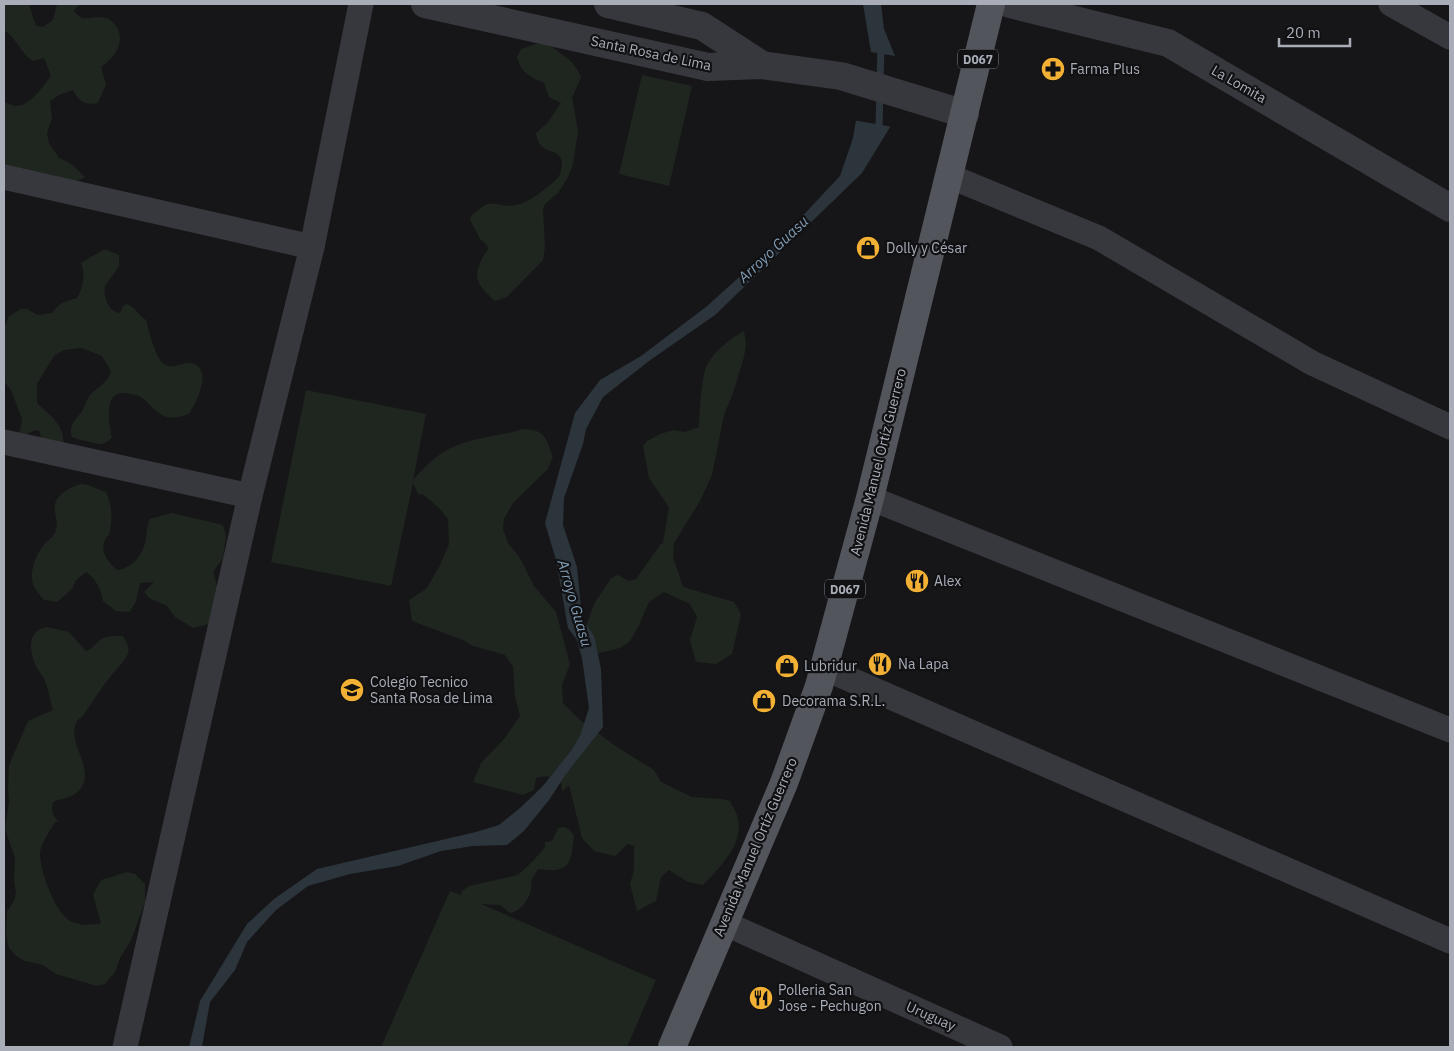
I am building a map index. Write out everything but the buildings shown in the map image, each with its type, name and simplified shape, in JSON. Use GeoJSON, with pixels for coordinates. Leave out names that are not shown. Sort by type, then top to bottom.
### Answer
{"type":"FeatureCollection","features":[{"type":"Feature","properties":{"kind":"main road","name":"Avenida Manuel Ortíz Guerrero"},"geometry":{"type":"LineString","coordinates":[[672,1047],[784,783],[819,686],[870,498],[991,4]]}},
{"type":"Feature","properties":{"kind":"street"},"geometry":{"type":"LineString","coordinates":[[125,1047],[250,496],[312,247],[361,4]]}},
{"type":"Feature","properties":{"kind":"street","name":"Santa Rosa de Lima"},"geometry":{"type":"LineString","coordinates":[[425,4],[708,68],[762,65],[841,76],[965,114]]}},
{"type":"Feature","properties":{"kind":"street"},"geometry":{"type":"LineString","coordinates":[[608,4],[702,26],[762,65]]}},
{"type":"Feature","properties":{"kind":"street","name":"La Lomita"},"geometry":{"type":"LineString","coordinates":[[1010,4],[1168,43],[1450,208]]}},
{"type":"Feature","properties":{"kind":"street"},"geometry":{"type":"LineString","coordinates":[[1390,4],[1450,37]]}},
{"type":"Feature","properties":{"kind":"street"},"geometry":{"type":"LineString","coordinates":[[4,176],[312,247]]}},
{"type":"Feature","properties":{"kind":"street"},"geometry":{"type":"LineString","coordinates":[[950,176],[1099,238],[1312,363],[1450,427]]}},
{"type":"Feature","properties":{"kind":"street"},"geometry":{"type":"LineString","coordinates":[[4,442],[250,496]]}},
{"type":"Feature","properties":{"kind":"street"},"geometry":{"type":"LineString","coordinates":[[870,498],[1450,730]]}},
{"type":"Feature","properties":{"kind":"street"},"geometry":{"type":"LineString","coordinates":[[824,668],[1450,941]]}},
{"type":"Feature","properties":{"kind":"street","name":"Uruguay"},"geometry":{"type":"LineString","coordinates":[[724,923],[1000,1047]]}},
{"type":"Feature","properties":{"kind":"shaded area"},"geometry":{"type":"Polygon","coordinates":[[[4,4],[29,4],[37,26],[43,27],[53,20],[57,4],[80,4],[74,11],[80,17],[103,17],[114,23],[120,34],[120,43],[116,51],[101,67],[106,84],[98,103],[90,104],[83,102],[73,90],[61,94],[50,101],[52,119],[47,133],[49,143],[59,158],[70,163],[85,177],[62,189],[4,181],[4,102],[15,106],[26,103],[36,95],[51,76],[44,58],[33,61],[4,30],[4,4]]]}},
{"type":"Feature","properties":{"kind":"shaded area"},"geometry":{"type":"Polygon","coordinates":[[[545,43],[571,62],[581,78],[572,97],[578,131],[573,164],[567,179],[558,193],[545,204],[543,209],[545,247],[543,260],[507,297],[495,301],[482,288],[477,277],[479,265],[488,249],[487,245],[480,239],[470,220],[473,214],[488,204],[511,206],[527,201],[547,188],[560,174],[562,162],[560,157],[541,146],[536,133],[548,122],[561,103],[549,97],[544,83],[524,71],[517,57],[521,49],[545,43]]]}},
{"type":"Feature","properties":{"kind":"shaded area"},"geometry":{"type":"Polygon","coordinates":[[[642,75],[692,86],[669,186],[619,174],[642,75]]]}},
{"type":"Feature","properties":{"kind":"shaded area"},"geometry":{"type":"Polygon","coordinates":[[[103,250],[119,255],[119,266],[105,286],[108,304],[113,310],[120,313],[123,306],[127,304],[146,320],[155,350],[164,364],[174,366],[190,363],[197,366],[203,378],[196,402],[189,414],[170,418],[159,413],[139,396],[124,393],[117,394],[110,403],[109,410],[112,438],[101,444],[74,438],[71,433],[73,424],[82,411],[87,399],[105,381],[111,371],[102,356],[82,348],[64,350],[54,356],[37,384],[37,403],[56,421],[61,431],[64,446],[42,439],[39,431],[35,430],[25,435],[15,435],[20,431],[22,419],[11,390],[4,381],[4,328],[9,316],[21,309],[27,309],[38,315],[52,313],[68,300],[77,298],[83,281],[81,263],[103,250]]]}},
{"type":"Feature","properties":{"kind":"shaded area"},"geometry":{"type":"Polygon","coordinates":[[[744,331],[746,344],[744,357],[724,415],[712,475],[700,501],[674,543],[673,557],[683,587],[734,602],[741,614],[732,654],[716,664],[696,662],[690,640],[697,617],[690,604],[664,592],[649,602],[630,641],[620,648],[595,654],[586,627],[594,604],[611,578],[618,575],[629,581],[636,579],[663,543],[669,507],[649,478],[643,446],[647,441],[660,434],[674,430],[685,432],[699,427],[702,386],[707,365],[723,345],[744,331]]]}},
{"type":"Feature","properties":{"kind":"shaded area"},"geometry":{"type":"Polygon","coordinates":[[[306,390],[426,414],[413,480],[438,456],[461,444],[524,429],[537,431],[544,436],[553,456],[548,469],[513,503],[504,519],[503,529],[508,543],[520,558],[534,586],[556,612],[570,664],[562,685],[563,703],[580,720],[617,747],[654,770],[661,782],[692,797],[730,801],[738,819],[737,838],[734,847],[723,864],[703,885],[688,882],[669,870],[661,877],[656,901],[637,911],[630,884],[634,870],[634,846],[628,844],[615,856],[594,851],[582,838],[569,785],[562,792],[561,780],[540,777],[536,778],[534,790],[523,795],[473,782],[481,763],[504,739],[520,716],[515,697],[513,667],[505,655],[473,646],[463,640],[412,621],[409,600],[426,589],[439,567],[449,544],[448,519],[424,495],[418,494],[413,483],[391,586],[271,562],[306,390]]]}},
{"type":"Feature","properties":{"kind":"shaded area"},"geometry":{"type":"Polygon","coordinates":[[[81,484],[106,492],[111,520],[110,533],[103,544],[103,549],[108,561],[117,570],[128,567],[140,555],[145,544],[150,519],[172,513],[223,525],[226,536],[223,558],[213,572],[222,604],[209,624],[193,628],[175,617],[167,606],[149,598],[144,592],[154,582],[140,583],[136,601],[130,612],[116,611],[103,601],[101,592],[93,578],[86,572],[76,580],[72,589],[57,602],[44,600],[33,584],[34,563],[41,549],[56,530],[55,506],[58,497],[66,490],[81,484]]]}},
{"type":"Feature","properties":{"kind":"shaded area"},"geometry":{"type":"Polygon","coordinates":[[[47,627],[69,632],[86,651],[101,639],[113,636],[123,636],[128,649],[124,661],[77,721],[74,730],[75,739],[85,777],[82,786],[75,794],[53,802],[53,813],[59,821],[55,822],[42,846],[40,854],[49,890],[54,900],[64,916],[78,924],[101,923],[93,895],[101,880],[127,872],[135,874],[145,884],[145,902],[131,940],[120,958],[115,972],[105,984],[97,986],[56,974],[43,965],[25,961],[16,956],[9,948],[6,935],[7,911],[14,901],[16,892],[14,880],[15,858],[5,829],[9,802],[9,765],[28,721],[53,710],[44,678],[34,662],[31,649],[32,637],[40,629],[47,627]]]}},
{"type":"Feature","properties":{"kind":"shaded area"},"geometry":{"type":"Polygon","coordinates":[[[564,827],[569,829],[574,835],[570,859],[563,868],[557,870],[538,869],[531,881],[529,896],[519,909],[510,913],[500,905],[481,904],[656,980],[627,1047],[381,1047],[450,891],[461,895],[462,891],[469,886],[518,875],[545,847],[545,842],[552,841],[558,828],[564,827]]]}},
{"type":"Feature","properties":{"kind":"water"},"geometry":{"type":"Polygon","coordinates":[[[863,4],[881,4],[884,29],[895,56],[871,52],[863,4]]]}},
{"type":"Feature","properties":{"kind":"water"},"geometry":{"type":"Polygon","coordinates":[[[857,114],[895,119],[862,173],[715,315],[649,361],[603,397],[586,429],[583,444],[564,498],[563,525],[577,567],[582,618],[594,636],[601,669],[603,727],[524,831],[507,845],[473,846],[441,851],[398,866],[350,874],[308,886],[276,910],[247,942],[235,970],[210,1002],[202,1047],[189,1047],[200,1001],[247,924],[274,899],[317,869],[499,825],[542,787],[571,751],[580,736],[589,708],[582,658],[577,640],[568,628],[556,560],[545,523],[575,413],[600,380],[641,356],[706,307],[777,243],[840,176],[853,138],[857,114]]]}},
{"type":"Feature","properties":{"kind":"pier"},"geometry":{"type":"Polygon","coordinates":[[[857,111],[895,117],[897,120],[893,127],[853,120],[857,111]]]}},
{"type":"Feature","properties":{"kind":"waterway","name":"Arroyo Guasu"},"geometry":{"type":"LineString","coordinates":[[880,82],[881,46]]}},
{"type":"Feature","properties":{"kind":"waterway","name":"Arroyo Guasu"},"geometry":{"type":"LineString","coordinates":[[879,125],[880,93]]}},
{"type":"Feature","properties":{"kind":"place","name":"Farma Plus"},"geometry":{"type":"Point","coordinates":[1053,69]}},
{"type":"Feature","properties":{"kind":"place","name":"Dolly y César"},"geometry":{"type":"Point","coordinates":[868,248]}},
{"type":"Feature","properties":{"kind":"place","name":"Alex"},"geometry":{"type":"Point","coordinates":[917,581]}},
{"type":"Feature","properties":{"kind":"place","name":"Na Lapa"},"geometry":{"type":"Point","coordinates":[880,664]}},
{"type":"Feature","properties":{"kind":"place","name":"Lubridur"},"geometry":{"type":"Point","coordinates":[787,666]}},
{"type":"Feature","properties":{"kind":"place","name":"Colegio Tecnico Santa Rosa de Lima"},"geometry":{"type":"Point","coordinates":[352,690]}},
{"type":"Feature","properties":{"kind":"place","name":"Decorama S.R.L."},"geometry":{"type":"Point","coordinates":[764,701]}},
{"type":"Feature","properties":{"kind":"place","name":"Polleria San Jose - Pechugon"},"geometry":{"type":"Point","coordinates":[761,998]}}]}
